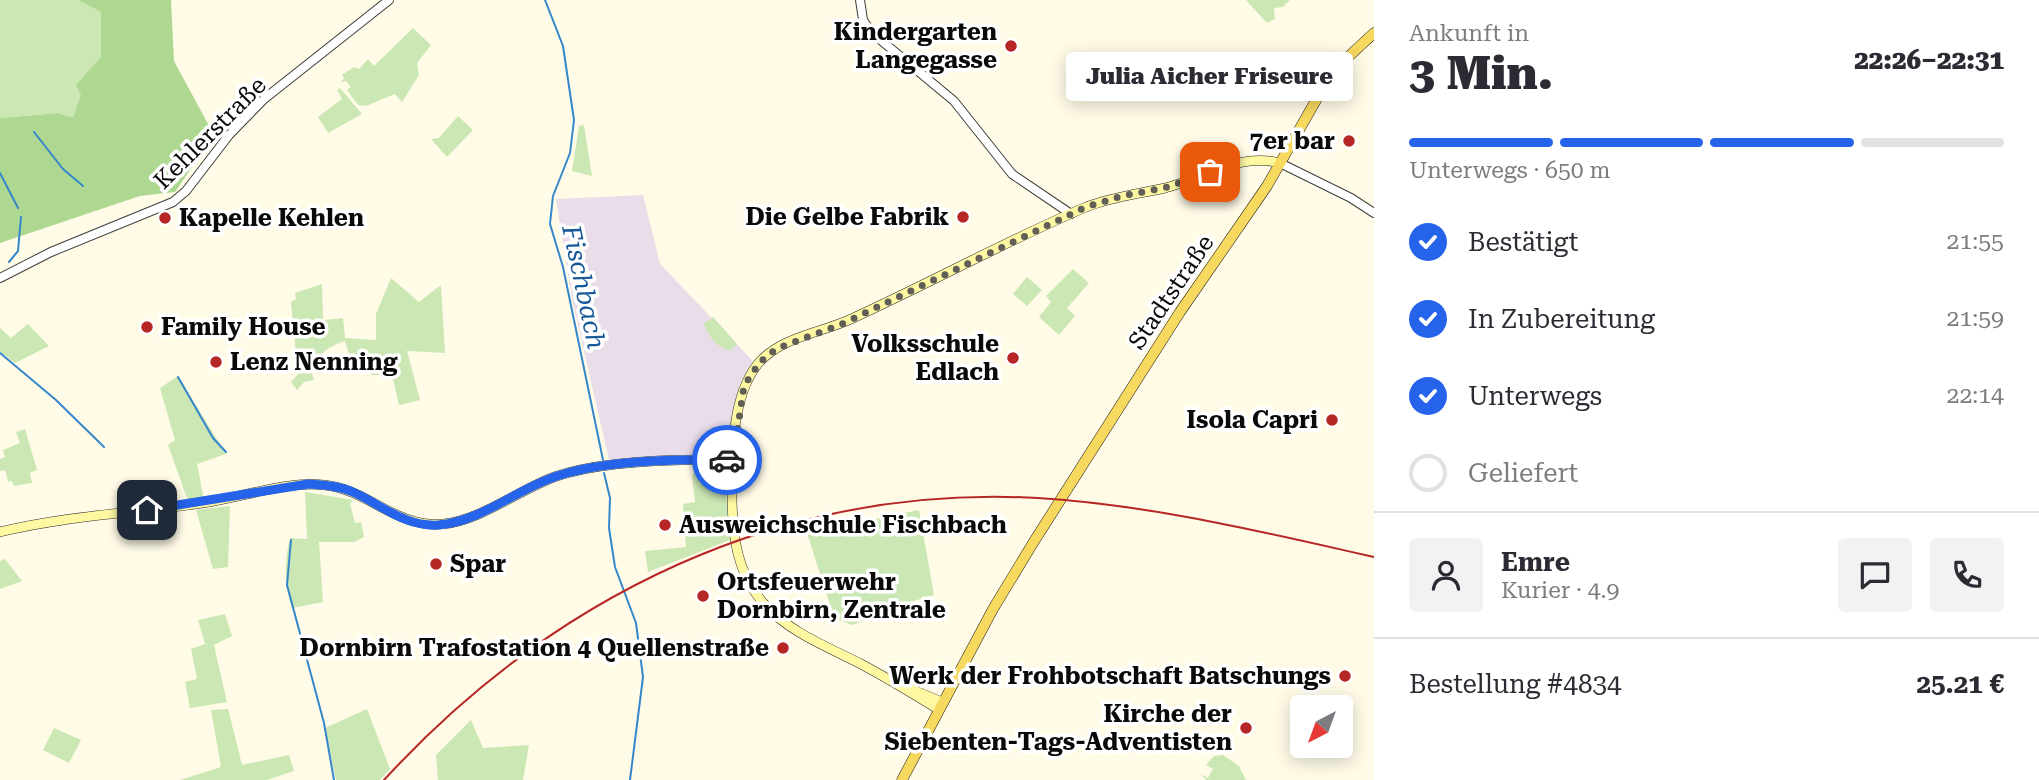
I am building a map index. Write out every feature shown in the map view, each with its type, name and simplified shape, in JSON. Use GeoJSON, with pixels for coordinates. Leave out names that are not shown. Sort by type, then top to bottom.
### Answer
{"type":"FeatureCollection","features":[{"type":"Feature","properties":{"kind":"main road","name":"Stadtstraße"},"geometry":{"type":"LineString","coordinates":[[902,780],[993,609],[1033,543],[1180,312],[1238,231],[1333,75],[1374,33]]}},
{"type":"Feature","properties":{"kind":"main road"},"geometry":{"type":"LineString","coordinates":[[940,705],[928,694],[906,688],[798,631],[758,597],[742,569],[736,549],[732,504],[733,460],[744,386],[766,356],[783,345],[877,307],[1099,202],[1168,187],[1241,161],[1255,158],[1280,163]]}},
{"type":"Feature","properties":{"kind":"main road"},"geometry":{"type":"LineString","coordinates":[[0,532],[82,517],[147,510],[308,484],[326,485],[355,493],[409,521],[439,525],[469,517],[533,485],[568,473],[662,462],[733,460]]}},
{"type":"Feature","properties":{"kind":"street","name":"Kehlerstraße"},"geometry":{"type":"LineString","coordinates":[[0,278],[51,252],[156,210],[178,198],[264,99],[389,0]]}},
{"type":"Feature","properties":{"kind":"street"},"geometry":{"type":"LineString","coordinates":[[860,0],[863,20],[871,32],[954,101],[1012,174],[1071,214]]}},
{"type":"Feature","properties":{"kind":"street"},"geometry":{"type":"LineString","coordinates":[[1280,163],[1345,194],[1374,213]]}},
{"type":"Feature","properties":{"kind":"shaded area"},"geometry":{"type":"Polygon","coordinates":[[[643,195],[660,264],[753,361],[740,383],[729,442],[723,453],[609,460],[572,299],[556,199],[643,195]]]}},
{"type":"Feature","properties":{"kind":"green space"},"geometry":{"type":"Polygon","coordinates":[[[0,0],[78,0],[101,12],[101,57],[94,67],[73,119],[58,113],[0,118],[0,0]]]}},
{"type":"Feature","properties":{"kind":"green space"},"geometry":{"type":"Polygon","coordinates":[[[78,0],[171,0],[174,61],[214,135],[175,192],[140,196],[0,243],[0,118],[58,113],[73,118],[81,95],[76,85],[101,57],[101,12],[78,0]]]}},
{"type":"Feature","properties":{"kind":"green space"},"geometry":{"type":"Polygon","coordinates":[[[1246,0],[1290,0],[1283,7],[1274,8],[1275,19],[1267,23],[1246,0]]]}},
{"type":"Feature","properties":{"kind":"green space"},"geometry":{"type":"Polygon","coordinates":[[[413,28],[431,45],[417,63],[419,75],[402,102],[395,94],[366,106],[358,105],[347,90],[351,87],[346,81],[341,82],[344,78],[342,75],[354,67],[359,69],[368,59],[374,66],[413,28]]]}},
{"type":"Feature","properties":{"kind":"green space"},"geometry":{"type":"Polygon","coordinates":[[[340,88],[362,114],[328,133],[318,117],[342,99],[337,90],[340,88]]]}},
{"type":"Feature","properties":{"kind":"green space"},"geometry":{"type":"Polygon","coordinates":[[[458,116],[473,130],[447,157],[431,139],[439,138],[458,116]]]}},
{"type":"Feature","properties":{"kind":"green space"},"geometry":{"type":"Polygon","coordinates":[[[584,125],[592,176],[572,171],[579,126],[584,125]]]}},
{"type":"Feature","properties":{"kind":"green space"},"geometry":{"type":"Polygon","coordinates":[[[1073,269],[1089,283],[1067,308],[1075,316],[1059,335],[1039,317],[1051,302],[1046,296],[1073,269]]]}},
{"type":"Feature","properties":{"kind":"green space"},"geometry":{"type":"Polygon","coordinates":[[[1027,277],[1042,290],[1027,306],[1013,294],[1027,277]]]}},
{"type":"Feature","properties":{"kind":"green space"},"geometry":{"type":"Polygon","coordinates":[[[391,278],[419,302],[441,285],[445,353],[407,351],[420,400],[399,405],[392,375],[371,375],[370,360],[364,356],[350,357],[345,341],[321,355],[311,370],[314,380],[304,382],[297,390],[291,382],[298,374],[291,302],[296,299],[295,293],[322,284],[323,320],[343,318],[345,338],[376,340],[376,314],[391,278]]]}},
{"type":"Feature","properties":{"kind":"green space"},"geometry":{"type":"Polygon","coordinates":[[[713,317],[737,344],[730,351],[717,344],[706,329],[704,324],[713,317]]]}},
{"type":"Feature","properties":{"kind":"green space"},"geometry":{"type":"Polygon","coordinates":[[[28,324],[49,346],[15,363],[0,352],[0,328],[11,338],[28,324]]]}},
{"type":"Feature","properties":{"kind":"green space"},"geometry":{"type":"Polygon","coordinates":[[[178,376],[226,454],[197,464],[204,500],[188,501],[168,445],[175,440],[160,388],[178,376]]]}},
{"type":"Feature","properties":{"kind":"green space"},"geometry":{"type":"Polygon","coordinates":[[[25,429],[37,470],[30,473],[32,483],[14,486],[12,481],[8,482],[5,470],[0,471],[0,459],[5,457],[3,450],[20,443],[16,432],[25,429]]]}},
{"type":"Feature","properties":{"kind":"green space"},"geometry":{"type":"Polygon","coordinates":[[[697,469],[724,472],[730,540],[648,572],[645,551],[686,547],[683,504],[695,502],[692,476],[697,469]]]}},
{"type":"Feature","properties":{"kind":"green space"},"geometry":{"type":"Polygon","coordinates":[[[305,492],[353,500],[350,504],[355,523],[361,522],[364,537],[354,542],[319,542],[323,602],[292,608],[286,581],[287,556],[290,538],[307,539],[305,492]]]}},
{"type":"Feature","properties":{"kind":"green space"},"geometry":{"type":"Polygon","coordinates":[[[230,506],[228,567],[213,569],[196,510],[230,506]]]}},
{"type":"Feature","properties":{"kind":"green space"},"geometry":{"type":"Polygon","coordinates":[[[919,510],[934,595],[893,607],[853,625],[839,620],[832,611],[807,533],[919,510]]]}},
{"type":"Feature","properties":{"kind":"green space"},"geometry":{"type":"Polygon","coordinates":[[[5,559],[22,581],[0,589],[0,561],[5,559]]]}},
{"type":"Feature","properties":{"kind":"green space"},"geometry":{"type":"Polygon","coordinates":[[[225,614],[232,636],[214,645],[227,702],[190,708],[185,682],[197,679],[191,649],[205,644],[198,620],[225,614]]]}},
{"type":"Feature","properties":{"kind":"green space"},"geometry":{"type":"Polygon","coordinates":[[[228,709],[242,765],[289,755],[294,771],[267,780],[180,780],[221,767],[211,710],[228,709]]]}},
{"type":"Feature","properties":{"kind":"green space"},"geometry":{"type":"Polygon","coordinates":[[[367,709],[390,769],[380,780],[336,780],[325,728],[367,709]]]}},
{"type":"Feature","properties":{"kind":"green space"},"geometry":{"type":"Polygon","coordinates":[[[471,720],[483,748],[529,745],[523,780],[438,780],[436,755],[471,720]]]}},
{"type":"Feature","properties":{"kind":"green space"},"geometry":{"type":"Polygon","coordinates":[[[54,728],[81,740],[69,763],[43,750],[54,728]]]}},
{"type":"Feature","properties":{"kind":"green space"},"geometry":{"type":"Polygon","coordinates":[[[1223,755],[1239,766],[1246,780],[1206,780],[1201,774],[1208,778],[1213,769],[1206,765],[1214,756],[1223,755]]]}},
{"type":"Feature","properties":{"kind":"waterway","name":"Fischbach"},"geometry":{"type":"LineString","coordinates":[[545,0],[563,46],[574,120],[570,153],[553,196],[550,224],[563,267],[603,460]]}},
{"type":"Feature","properties":{"kind":"waterway"},"geometry":{"type":"LineString","coordinates":[[34,132],[63,169],[83,186]]}},
{"type":"Feature","properties":{"kind":"waterway"},"geometry":{"type":"LineString","coordinates":[[0,173],[18,208]]}},
{"type":"Feature","properties":{"kind":"waterway"},"geometry":{"type":"LineString","coordinates":[[9,262],[18,251],[21,217]]}},
{"type":"Feature","properties":{"kind":"waterway"},"geometry":{"type":"LineString","coordinates":[[0,353],[56,400],[104,447]]}},
{"type":"Feature","properties":{"kind":"waterway"},"geometry":{"type":"LineString","coordinates":[[178,377],[213,438],[226,452]]}},
{"type":"Feature","properties":{"kind":"waterway","name":"Fischbach"},"geometry":{"type":"LineString","coordinates":[[604,473],[610,498],[609,528],[615,567],[636,623],[643,677],[630,780]]}},
{"type":"Feature","properties":{"kind":"waterway"},"geometry":{"type":"LineString","coordinates":[[291,540],[287,585],[324,723],[334,780]]}},
{"type":"Feature","properties":{"kind":"railway"},"geometry":{"type":"LineString","coordinates":[[384,780],[451,714],[522,656],[599,605],[679,564],[764,532],[852,510],[943,498],[1038,498],[1165,513],[1374,557]]}},
{"type":"Feature","properties":{"kind":"way so far"},"geometry":{"type":"LineString","coordinates":[[727,460],[733,460],[744,386],[760,362],[776,349],[842,324],[1086,207],[1122,196],[1168,187],[1210,172]]}},
{"type":"Feature","properties":{"kind":"place","name":"Kindergarten Langegasse"},"geometry":{"type":"Point","coordinates":[1011,46]}},
{"type":"Feature","properties":{"kind":"place","name":"7er bar"},"geometry":{"type":"Point","coordinates":[1349,141]}},
{"type":"Feature","properties":{"kind":"place","name":"Julia Aicher Friseure"},"geometry":{"type":"Point","coordinates":[1210,172]}},
{"type":"Feature","properties":{"kind":"place","name":"Die Gelbe Fabrik"},"geometry":{"type":"Point","coordinates":[963,217]}},
{"type":"Feature","properties":{"kind":"place","name":"Kapelle Kehlen"},"geometry":{"type":"Point","coordinates":[165,218]}},
{"type":"Feature","properties":{"kind":"place","name":"Family House"},"geometry":{"type":"Point","coordinates":[147,327]}},
{"type":"Feature","properties":{"kind":"place","name":"Volksschule Edlach"},"geometry":{"type":"Point","coordinates":[1013,358]}},
{"type":"Feature","properties":{"kind":"place","name":"Lenz Nenning"},"geometry":{"type":"Point","coordinates":[216,362]}},
{"type":"Feature","properties":{"kind":"place","name":"Isola Capri"},"geometry":{"type":"Point","coordinates":[1332,420]}},
{"type":"Feature","properties":{"kind":"place","name":"Ausweichschule Fischbach"},"geometry":{"type":"Point","coordinates":[665,525]}},
{"type":"Feature","properties":{"kind":"place","name":"Spar"},"geometry":{"type":"Point","coordinates":[436,564]}},
{"type":"Feature","properties":{"kind":"place","name":"Ortsfeuerwehr Dornbirn, Zentrale"},"geometry":{"type":"Point","coordinates":[703,596]}},
{"type":"Feature","properties":{"kind":"place","name":"Dornbirn Trafostation 4 Quellenstraße"},"geometry":{"type":"Point","coordinates":[783,648]}},
{"type":"Feature","properties":{"kind":"place","name":"Werk der Frohbotschaft Batschungs"},"geometry":{"type":"Point","coordinates":[1345,676]}},
{"type":"Feature","properties":{"kind":"place","name":"Kirche der Siebenten-Tags-Adventisten"},"geometry":{"type":"Point","coordinates":[1246,728]}},
{"type":"Feature","properties":{"kind":"route"},"geometry":{"type":"LineString","coordinates":[[147,510],[308,484],[347,490],[409,521],[439,525],[469,517],[533,485],[568,473],[662,462],[727,460]]}}]}
